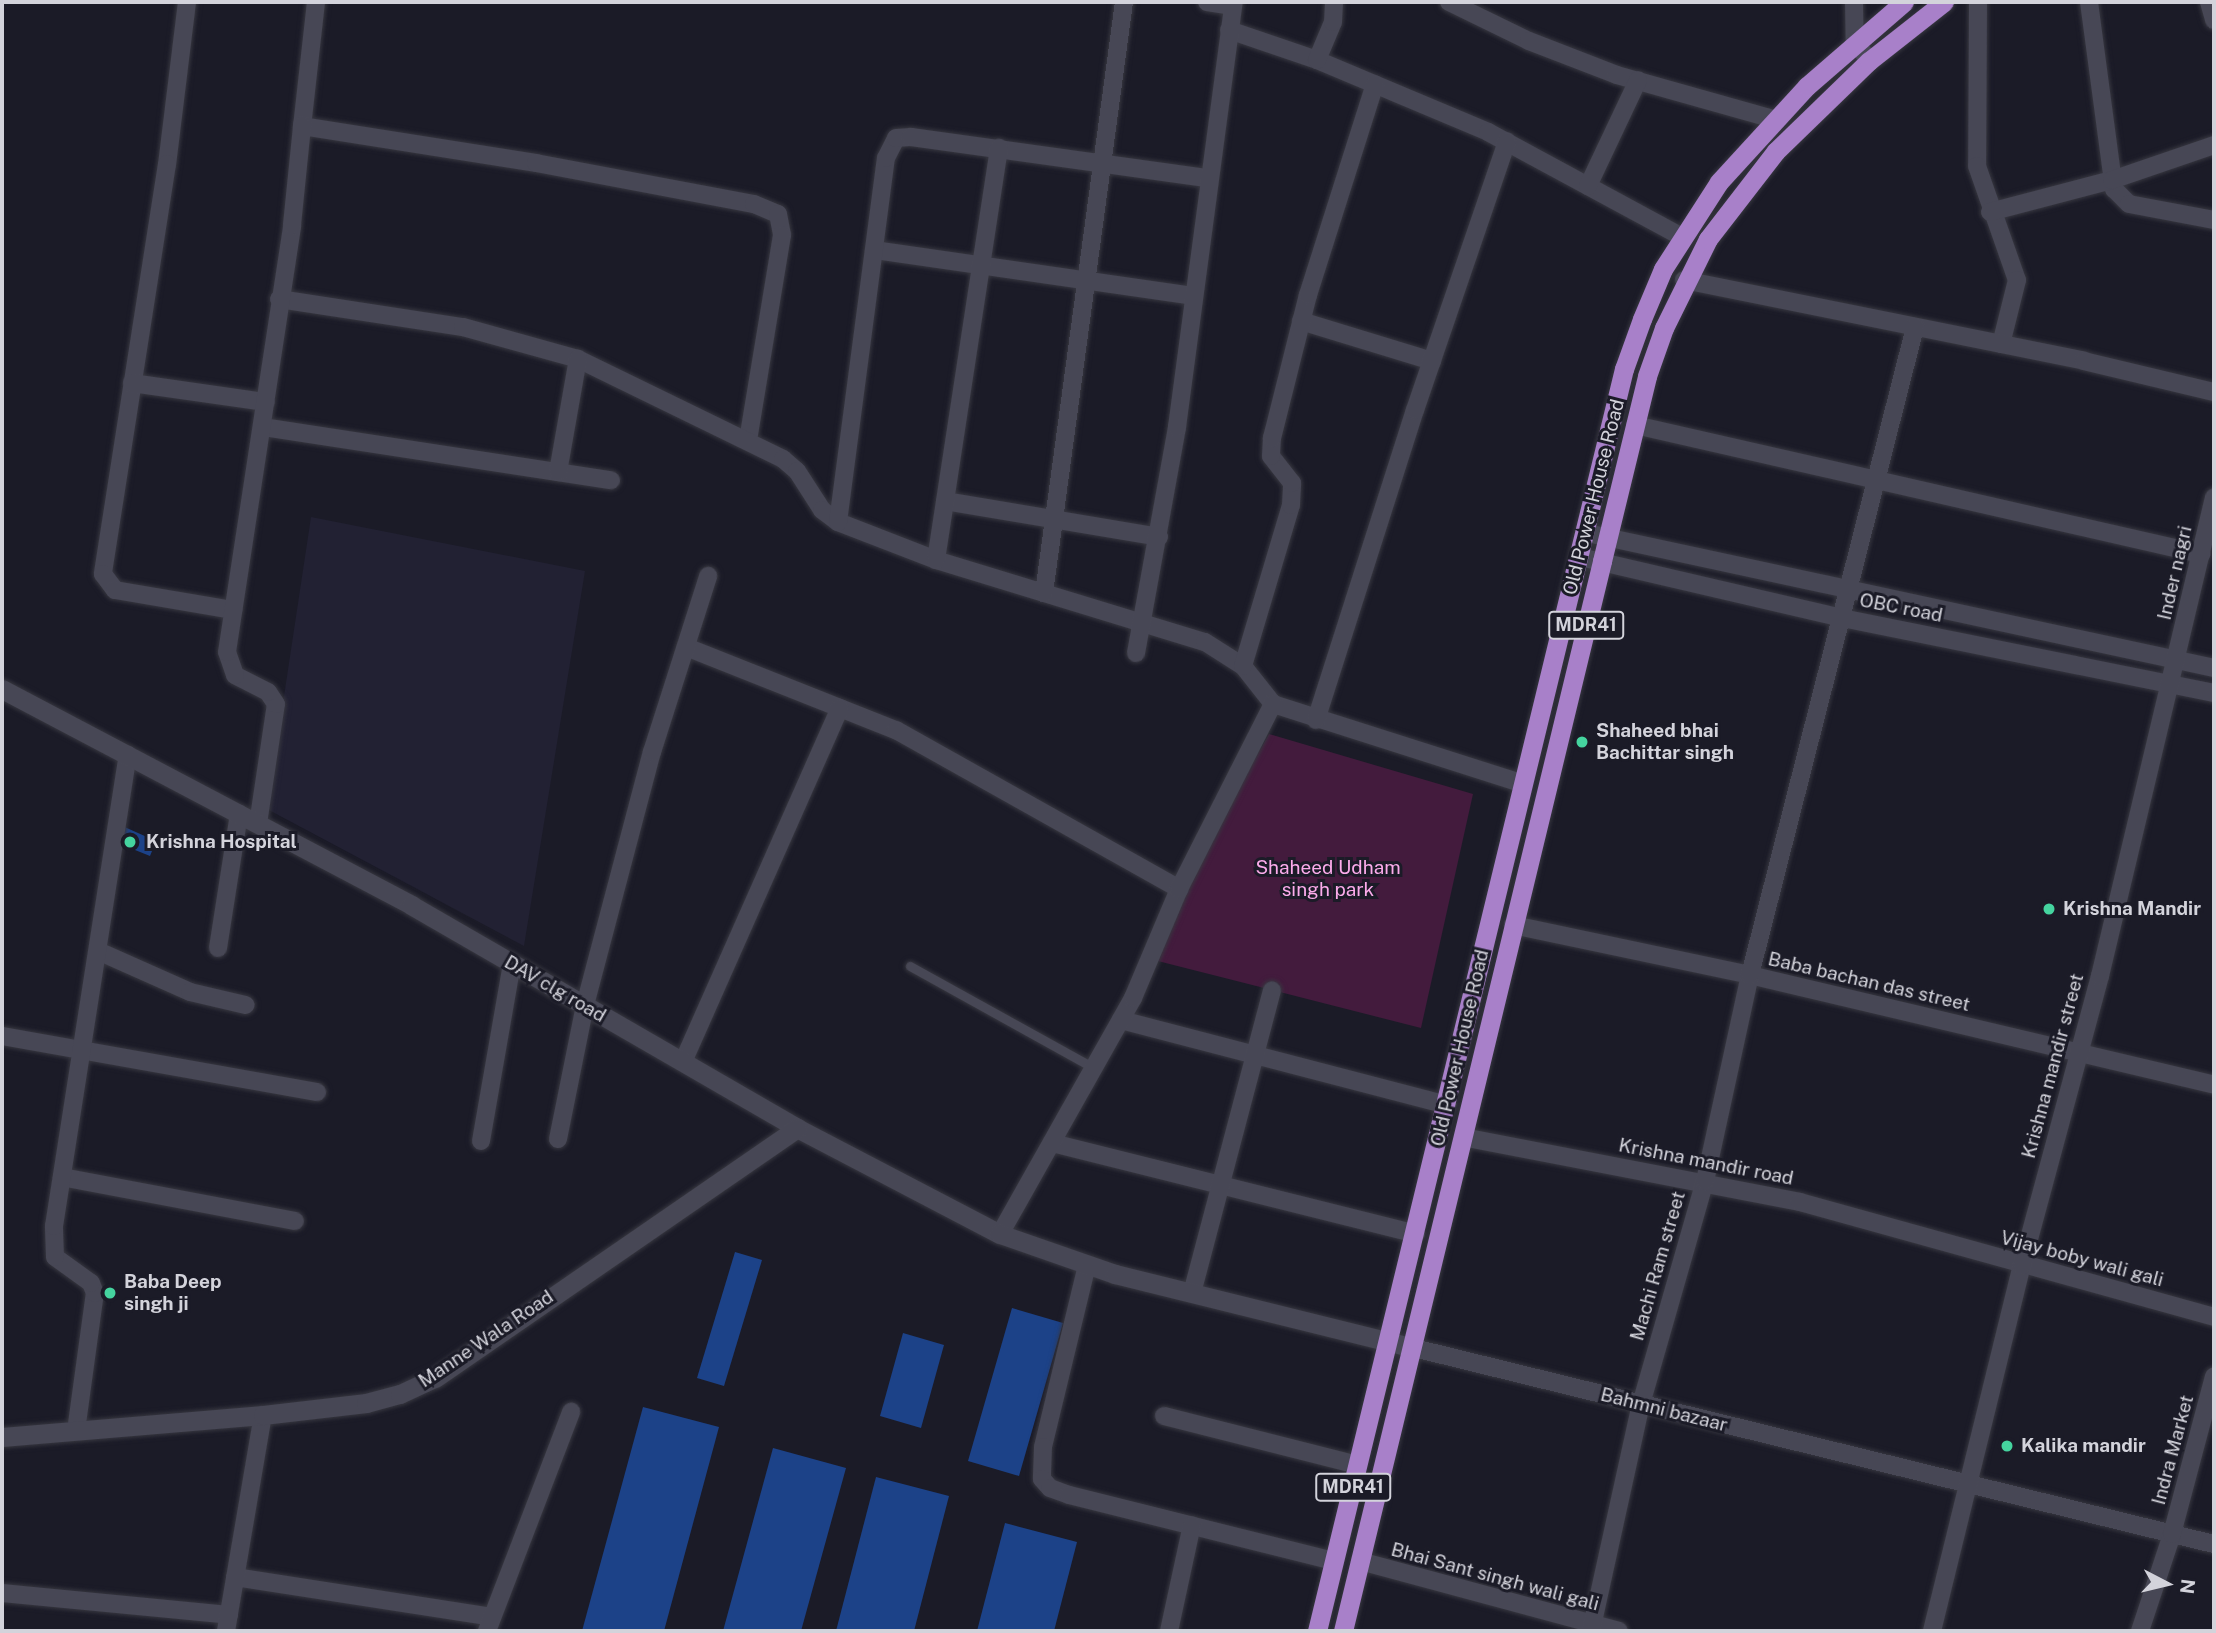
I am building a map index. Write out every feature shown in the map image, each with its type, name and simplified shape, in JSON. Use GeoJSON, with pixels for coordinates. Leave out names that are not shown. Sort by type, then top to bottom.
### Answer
{"type":"FeatureCollection","features":[{"type":"Feature","properties":{"kind":"highway","name":"Old Power House Road"},"geometry":{"type":"LineString","coordinates":[[1390,1343],[1625,369],[1663,270],[1719,182],[1774,119],[1855,41],[1904,2]]}},
{"type":"Feature","properties":{"kind":"highway","name":"Old Power House Road"},"geometry":{"type":"LineString","coordinates":[[1414,1348],[1513,925],[1647,376],[1684,280],[1738,196],[1776,151],[1869,61],[1944,2]]}},
{"type":"Feature","properties":{"kind":"highway","name":"MDR41"},"geometry":{"type":"LineString","coordinates":[[1317,1631],[1390,1343]]}},
{"type":"Feature","properties":{"kind":"highway","name":"MDR41"},"geometry":{"type":"LineString","coordinates":[[1343,1631],[1414,1348]]}},
{"type":"Feature","properties":{"kind":"street"},"geometry":{"type":"LineString","coordinates":[[187,2],[103,563],[106,584],[127,593],[233,610]]}},
{"type":"Feature","properties":{"kind":"street"},"geometry":{"type":"LineString","coordinates":[[258,824],[276,704],[268,692],[229,669],[233,610],[263,427],[316,2]]}},
{"type":"Feature","properties":{"kind":"street"},"geometry":{"type":"LineString","coordinates":[[1044,593],[1124,2]]}},
{"type":"Feature","properties":{"kind":"street"},"geometry":{"type":"LineString","coordinates":[[1136,653],[1145,621],[1159,537],[1234,4],[1207,2]]}},
{"type":"Feature","properties":{"kind":"street"},"geometry":{"type":"LineString","coordinates":[[1317,60],[1333,22],[1334,2]]}},
{"type":"Feature","properties":{"kind":"street"},"geometry":{"type":"LineString","coordinates":[[1449,2],[1529,41],[1638,80],[1774,119]]}},
{"type":"Feature","properties":{"kind":"street"},"geometry":{"type":"LineString","coordinates":[[1854,2],[1855,41],[1869,61]]}},
{"type":"Feature","properties":{"kind":"street"},"geometry":{"type":"LineString","coordinates":[[1978,2],[1977,166],[1990,212],[2017,280],[2001,344]]}},
{"type":"Feature","properties":{"kind":"street"},"geometry":{"type":"LineString","coordinates":[[2089,2],[2112,180],[2121,200],[2129,204],[2214,220]]}},
{"type":"Feature","properties":{"kind":"street"},"geometry":{"type":"LineString","coordinates":[[2209,2],[2214,20]]}},
{"type":"Feature","properties":{"kind":"street"},"geometry":{"type":"LineString","coordinates":[[1229,30],[1317,60],[1507,141],[1682,237]]}},
{"type":"Feature","properties":{"kind":"street"},"geometry":{"type":"LineString","coordinates":[[1588,186],[1638,80]]}},
{"type":"Feature","properties":{"kind":"street"},"geometry":{"type":"LineString","coordinates":[[1243,666],[1291,505],[1292,483],[1270,449],[1301,321],[1375,85]]}},
{"type":"Feature","properties":{"kind":"street"},"geometry":{"type":"LineString","coordinates":[[302,126],[549,166],[754,204],[778,214],[782,235],[748,440]]}},
{"type":"Feature","properties":{"kind":"street"},"geometry":{"type":"LineString","coordinates":[[838,522],[886,158],[895,138],[1102,161],[1208,178]]}},
{"type":"Feature","properties":{"kind":"street"},"geometry":{"type":"LineString","coordinates":[[1316,720],[1432,361],[1507,141]]}},
{"type":"Feature","properties":{"kind":"street"},"geometry":{"type":"LineString","coordinates":[[1990,212],[2112,180],[2214,145]]}},
{"type":"Feature","properties":{"kind":"street"},"geometry":{"type":"LineString","coordinates":[[936,560],[999,148]]}},
{"type":"Feature","properties":{"kind":"street"},"geometry":{"type":"LineString","coordinates":[[874,250],[1193,296]]}},
{"type":"Feature","properties":{"kind":"street"},"geometry":{"type":"LineString","coordinates":[[1684,280],[2001,344],[2214,393]]}},
{"type":"Feature","properties":{"kind":"street"},"geometry":{"type":"LineString","coordinates":[[279,299],[463,327],[578,359],[748,440],[797,471],[822,510],[838,522],[936,560],[1145,621],[1223,650],[1243,666],[1273,704],[1316,720],[1524,783]]}},
{"type":"Feature","properties":{"kind":"street"},"geometry":{"type":"LineString","coordinates":[[1301,321],[1432,361]]}},
{"type":"Feature","properties":{"kind":"street","name":"Machi Ram street"},"geometry":{"type":"LineString","coordinates":[[1592,1628],[1640,1404],[1705,1181],[1750,975],[1915,327]]}},
{"type":"Feature","properties":{"kind":"street"},"geometry":{"type":"LineString","coordinates":[[558,472],[578,359]]}},
{"type":"Feature","properties":{"kind":"street"},"geometry":{"type":"LineString","coordinates":[[132,383],[266,402]]}},
{"type":"Feature","properties":{"kind":"street"},"geometry":{"type":"LineString","coordinates":[[1635,425],[2201,554]]}},
{"type":"Feature","properties":{"kind":"street"},"geometry":{"type":"LineString","coordinates":[[263,427],[611,480]]}},
{"type":"Feature","properties":{"kind":"street","name":"Inder nagri"},"geometry":{"type":"LineString","coordinates":[[2176,660],[2214,497]]}},
{"type":"Feature","properties":{"kind":"street"},"geometry":{"type":"LineString","coordinates":[[945,501],[1159,537]]}},
{"type":"Feature","properties":{"kind":"street","name":"OBC road"},"geometry":{"type":"LineString","coordinates":[[1587,533],[2214,668]]}},
{"type":"Feature","properties":{"kind":"street","name":"OBC road"},"geometry":{"type":"LineString","coordinates":[[1580,557],[1842,618],[2214,693]]}},
{"type":"Feature","properties":{"kind":"street"},"geometry":{"type":"LineString","coordinates":[[558,1139],[585,1005],[652,752],[708,576]]}},
{"type":"Feature","properties":{"kind":"street"},"geometry":{"type":"LineString","coordinates":[[686,647],[896,730],[1179,889]]}},
{"type":"Feature","properties":{"kind":"street","name":"Krishna mandir street"},"geometry":{"type":"LineString","coordinates":[[1932,1631],[1966,1483],[2079,1054],[2176,660]]}},
{"type":"Feature","properties":{"kind":"street","name":"DAV clg road"},"geometry":{"type":"LineString","coordinates":[[2,689],[258,824],[512,964],[797,1128],[1000,1234],[1115,1274]]}},
{"type":"Feature","properties":{"kind":"street"},"geometry":{"type":"LineString","coordinates":[[1000,1234],[1121,1020],[1179,889],[1273,704]]}},
{"type":"Feature","properties":{"kind":"street"},"geometry":{"type":"LineString","coordinates":[[683,1062],[841,708]]}},
{"type":"Feature","properties":{"kind":"street"},"geometry":{"type":"LineString","coordinates":[[76,1431],[95,1293],[91,1283],[62,1265],[53,1251],[62,1177],[128,755]]}},
{"type":"Feature","properties":{"kind":"street"},"geometry":{"type":"LineString","coordinates":[[218,948],[239,814]]}},
{"type":"Feature","properties":{"kind":"street","name":"Baba bachan das street"},"geometry":{"type":"LineString","coordinates":[[1513,925],[1750,975],[2214,1085]]}},
{"type":"Feature","properties":{"kind":"street"},"geometry":{"type":"LineString","coordinates":[[98,951],[190,992],[246,1005]]}},
{"type":"Feature","properties":{"kind":"street"},"geometry":{"type":"LineString","coordinates":[[481,1141],[512,964]]}},
{"type":"Feature","properties":{"kind":"street"},"geometry":{"type":"LineString","coordinates":[[1192,1293],[1272,990]]}},
{"type":"Feature","properties":{"kind":"street"},"geometry":{"type":"LineString","coordinates":[[1121,1020],[1447,1105]]}},
{"type":"Feature","properties":{"kind":"street"},"geometry":{"type":"LineString","coordinates":[[2,1036],[84,1048],[317,1092]]}},
{"type":"Feature","properties":{"kind":"street","name":"Manne Wala Road"},"geometry":{"type":"LineString","coordinates":[[2,1437],[263,1415],[366,1403],[435,1378],[797,1128]]}},
{"type":"Feature","properties":{"kind":"street","name":"Krishna mandir road"},"geometry":{"type":"LineString","coordinates":[[1463,1138],[1705,1181],[1938,1241]]}},
{"type":"Feature","properties":{"kind":"street"},"geometry":{"type":"LineString","coordinates":[[1052,1143],[1416,1234]]}},
{"type":"Feature","properties":{"kind":"street"},"geometry":{"type":"LineString","coordinates":[[62,1177],[295,1222]]}},
{"type":"Feature","properties":{"kind":"street","name":"Vijay boby wali gali"},"geometry":{"type":"LineString","coordinates":[[1938,1241],[2214,1317]]}},
{"type":"Feature","properties":{"kind":"street"},"geometry":{"type":"LineString","coordinates":[[1087,1265],[1043,1447],[1042,1479],[1049,1488],[1334,1561]]}},
{"type":"Feature","properties":{"kind":"street","name":"Bahmni bazaar"},"geometry":{"type":"LineString","coordinates":[[1115,1274],[2214,1544]]}},
{"type":"Feature","properties":{"kind":"street","name":"Indra Market"},"geometry":{"type":"LineString","coordinates":[[2140,1631],[2172,1534],[2214,1376]]}},
{"type":"Feature","properties":{"kind":"street"},"geometry":{"type":"LineString","coordinates":[[235,1577],[490,1624],[571,1412]]}},
{"type":"Feature","properties":{"kind":"street"},"geometry":{"type":"LineString","coordinates":[[2,1593],[227,1623],[263,1415]]}},
{"type":"Feature","properties":{"kind":"street"},"geometry":{"type":"LineString","coordinates":[[1164,1416],[1358,1465]]}},
{"type":"Feature","properties":{"kind":"street"},"geometry":{"type":"LineString","coordinates":[[1169,1631],[1192,1525]]}},
{"type":"Feature","properties":{"kind":"street","name":"Bhai Sant singh wali gali"},"geometry":{"type":"LineString","coordinates":[[1360,1561],[1592,1628],[1619,1631]]}},
{"type":"Feature","properties":{"kind":"lane"},"geometry":{"type":"LineString","coordinates":[[910,966],[1094,1068]]}},
{"type":"Feature","properties":{"kind":"shaded area"},"geometry":{"type":"Polygon","coordinates":[[[311,517],[585,571],[524,946],[267,809],[311,517]]]}},
{"type":"Feature","properties":{"kind":"green space","name":"Shaheed Udham singh park"},"geometry":{"type":"Polygon","coordinates":[[[1269,734],[1473,794],[1421,1028],[1142,957],[1269,734]]]}},
{"type":"Feature","properties":{"kind":"building"},"geometry":{"type":"Polygon","coordinates":[[[120,825],[156,841],[150,856],[115,842],[120,825]]]}},
{"type":"Feature","properties":{"kind":"building"},"geometry":{"type":"Polygon","coordinates":[[[735,1252],[762,1260],[724,1386],[697,1378],[735,1252]]]}},
{"type":"Feature","properties":{"kind":"building"},"geometry":{"type":"Polygon","coordinates":[[[1012,1308],[1063,1323],[1019,1476],[968,1461],[1012,1308]]]}},
{"type":"Feature","properties":{"kind":"building"},"geometry":{"type":"Polygon","coordinates":[[[903,1333],[944,1345],[921,1428],[880,1416],[903,1333]]]}},
{"type":"Feature","properties":{"kind":"building"},"geometry":{"type":"Polygon","coordinates":[[[643,1407],[719,1427],[664,1631],[582,1631],[643,1407]]]}},
{"type":"Feature","properties":{"kind":"building"},"geometry":{"type":"Polygon","coordinates":[[[773,1448],[846,1468],[801,1631],[723,1631],[773,1448]]]}},
{"type":"Feature","properties":{"kind":"building"},"geometry":{"type":"Polygon","coordinates":[[[876,1477],[949,1496],[914,1631],[836,1631],[876,1477]]]}},
{"type":"Feature","properties":{"kind":"building"},"geometry":{"type":"Polygon","coordinates":[[[1005,1523],[1077,1542],[1054,1631],[977,1631],[1005,1523]]]}},
{"type":"Feature","properties":{"kind":"place","name":"Shaheed bhai Bachittar singh"},"geometry":{"type":"Point","coordinates":[1582,742]}},
{"type":"Feature","properties":{"kind":"place","name":"Krishna Hospital"},"geometry":{"type":"Point","coordinates":[130,842]}},
{"type":"Feature","properties":{"kind":"place","name":"Krishna Mandir"},"geometry":{"type":"Point","coordinates":[2049,909]}},
{"type":"Feature","properties":{"kind":"place","name":"Baba Deep singh ji"},"geometry":{"type":"Point","coordinates":[110,1293]}},
{"type":"Feature","properties":{"kind":"place","name":"Kalika mandir"},"geometry":{"type":"Point","coordinates":[2007,1446]}}]}
